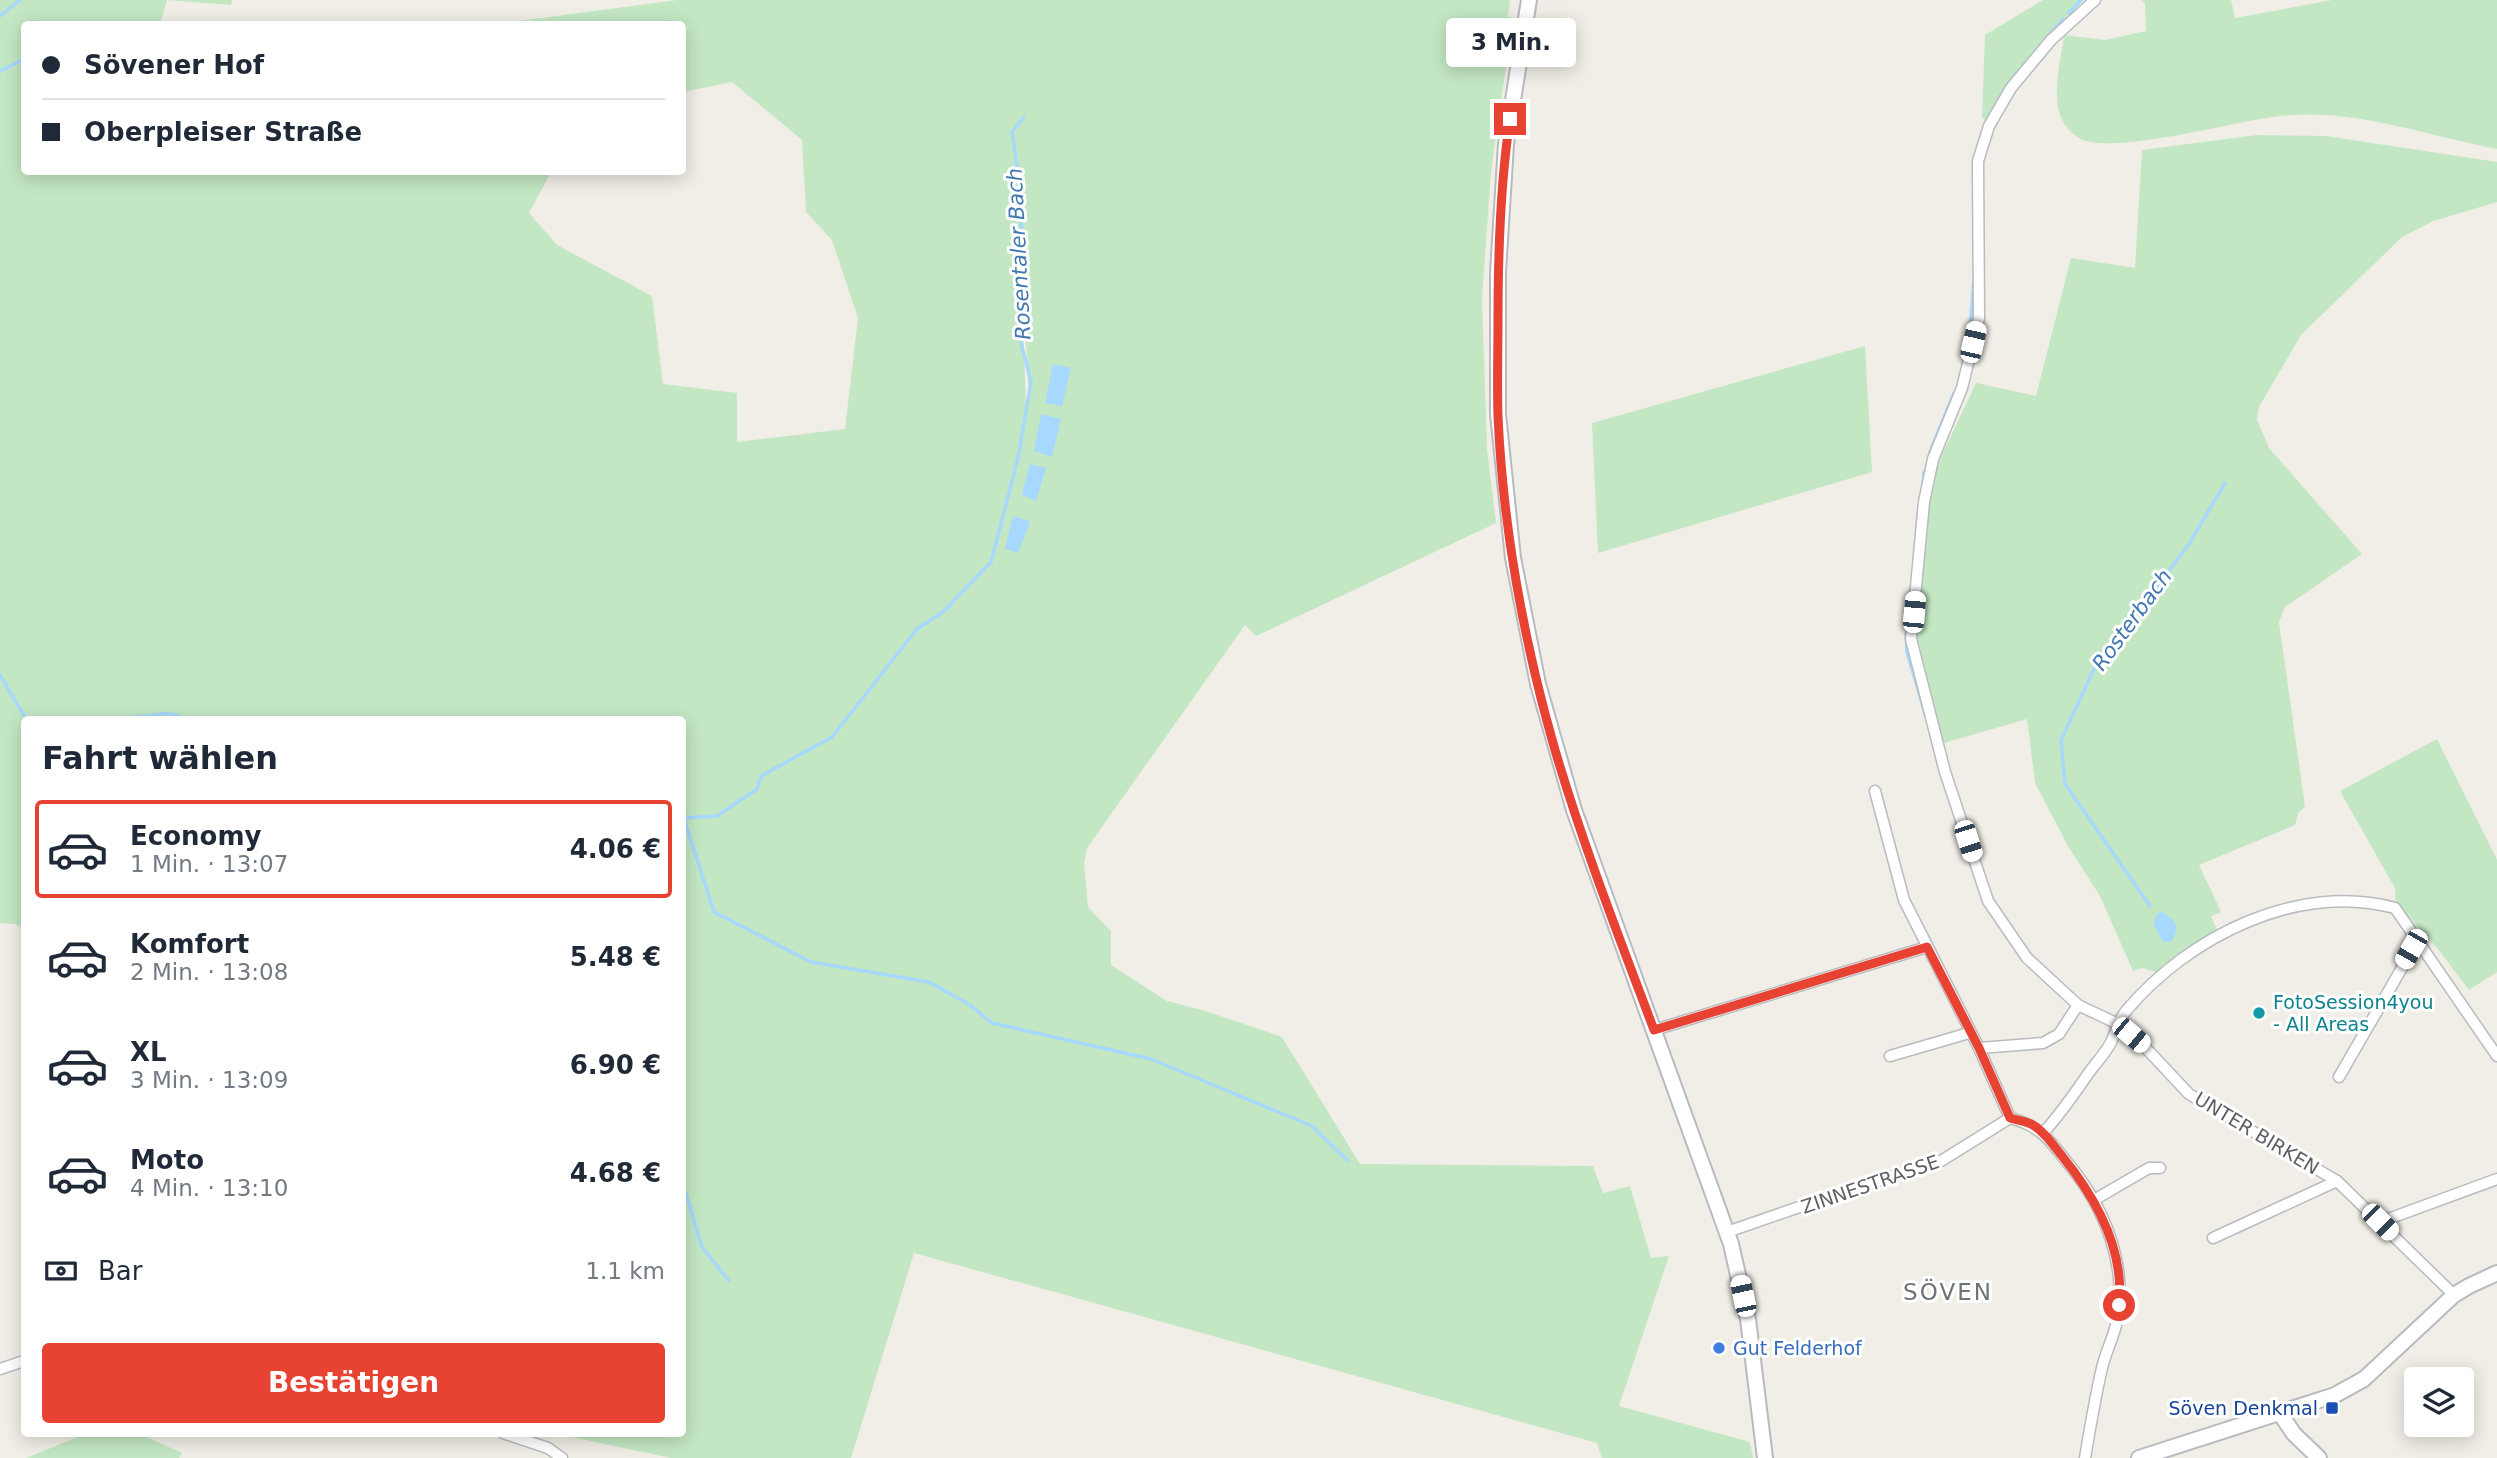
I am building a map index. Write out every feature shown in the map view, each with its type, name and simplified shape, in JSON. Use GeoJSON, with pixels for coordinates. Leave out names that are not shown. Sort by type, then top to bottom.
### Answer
{"type":"FeatureCollection","features":[{"type":"Feature","properties":{"kind":"main road"},"geometry":{"type":"LineString","coordinates":[[1529,0],[1506,144],[1498,272],[1498,414],[1507,510],[1524,618],[1555,750],[1595,875],[1727,1232],[1748,1319],[1765,1458]]}},
{"type":"Feature","properties":{"kind":"main road"},"geometry":{"type":"LineString","coordinates":[[2139,1458],[2335,1395],[2364,1379],[2454,1296],[2497,1273]]}},
{"type":"Feature","properties":{"kind":"main road"},"geometry":{"type":"LineString","coordinates":[[2279,1412],[2294,1434],[2319,1458]]}},
{"type":"Feature","properties":{"kind":"street","name":"UNTER BIRKEN"},"geometry":{"type":"LineString","coordinates":[[2095,0],[2051,40],[2011,88],[1989,125],[1978,161],[1979,318],[1962,388],[1933,459],[1924,502],[1911,639],[1945,772],[1989,901],[2027,958],[2078,1004],[2118,1024],[2143,1045],[2189,1094],[2337,1181],[2454,1296]]}},
{"type":"Feature","properties":{"kind":"street"},"geometry":{"type":"LineString","coordinates":[[1875,791],[1904,900],[1969,1033],[1979,1048],[2010,1118],[2029,1123],[2043,1133],[2078,1175],[2094,1200],[2111,1239],[2119,1273],[2117,1320],[2103,1367],[2085,1458]]}},
{"type":"Feature","properties":{"kind":"street"},"geometry":{"type":"LineString","coordinates":[[2043,1133],[2110,1044],[2124,1012],[2157,981],[2193,952],[2238,925],[2290,907],[2370,901],[2395,908],[2497,1056]]}},
{"type":"Feature","properties":{"kind":"street"},"geometry":{"type":"LineString","coordinates":[[2339,1077],[2418,940]]}},
{"type":"Feature","properties":{"kind":"street"},"geometry":{"type":"LineString","coordinates":[[1654,1030],[1927,947]]}},
{"type":"Feature","properties":{"kind":"street"},"geometry":{"type":"LineString","coordinates":[[1979,1048],[2043,1043],[2059,1034],[2078,1004]]}},
{"type":"Feature","properties":{"kind":"street"},"geometry":{"type":"LineString","coordinates":[[1890,1056],[1969,1033]]}},
{"type":"Feature","properties":{"kind":"street","name":"ZINNESTRASSE"},"geometry":{"type":"LineString","coordinates":[[1727,1232],[1941,1161],[2010,1118]]}},
{"type":"Feature","properties":{"kind":"street"},"geometry":{"type":"LineString","coordinates":[[2094,1200],[2149,1168],[2160,1168]]}},
{"type":"Feature","properties":{"kind":"street"},"geometry":{"type":"LineString","coordinates":[[2380,1222],[2497,1179]]}},
{"type":"Feature","properties":{"kind":"street","name":"UNTER BIRKEN"},"geometry":{"type":"LineString","coordinates":[[2213,1238],[2337,1181]]}},
{"type":"Feature","properties":{"kind":"street"},"geometry":{"type":"LineString","coordinates":[[0,1368],[21,1362]]}},
{"type":"Feature","properties":{"kind":"street"},"geometry":{"type":"LineString","coordinates":[[515,1437],[548,1448],[562,1458]]}},
{"type":"Feature","properties":{"kind":"green space"},"geometry":{"type":"Polygon","coordinates":[[[0,0],[167,0],[161,21],[21,21],[21,175],[549,175],[529,213],[557,245],[652,296],[663,384],[737,393],[737,442],[845,429],[858,318],[832,240],[806,212],[802,140],[732,82],[686,91],[686,21],[519,21],[677,0],[1510,0],[1508,16],[1513,18],[1491,172],[1482,298],[1487,449],[1496,523],[1256,636],[1245,625],[1087,848],[1084,864],[1088,907],[1111,931],[1111,965],[1167,1001],[1206,1011],[1282,1037],[1360,1164],[1593,1166],[1603,1193],[1630,1186],[1651,1258],[1669,1256],[1619,1406],[1750,1442],[1753,1458],[1602,1458],[1597,1443],[914,1253],[851,1458],[671,1458],[572,1437],[686,1437],[686,716],[21,716],[21,927],[0,923],[0,0]],[[1022,300],[1026,406],[1029,394],[1022,300]]]}},
{"type":"Feature","properties":{"kind":"green space"},"geometry":{"type":"Polygon","coordinates":[[[167,0],[232,0],[231,5],[167,0]]]}},
{"type":"Feature","properties":{"kind":"green space"},"geometry":{"type":"Polygon","coordinates":[[[2043,0],[2081,0],[2005,90],[1986,122],[1982,117],[1985,35],[2043,0]]]}},
{"type":"Feature","properties":{"kind":"green space"},"geometry":{"type":"Polygon","coordinates":[[[2142,0],[2231,0],[2235,18],[2332,0],[2497,0],[2497,149],[2386,124],[2330,115],[2272,117],[2143,141],[2094,142],[2079,138],[2068,129],[2061,118],[2058,105],[2058,77],[2064,35],[2105,40],[2146,31],[2145,4],[2142,0]]]}},
{"type":"Feature","properties":{"kind":"green space"},"geometry":{"type":"Polygon","coordinates":[[[2257,135],[2326,136],[2497,162],[2497,202],[2433,221],[2402,237],[2301,335],[2259,407],[2257,420],[2269,448],[2362,554],[2285,607],[2279,622],[2305,807],[2298,813],[2295,825],[2199,865],[2221,912],[2211,916],[2217,930],[2156,972],[2142,968],[2133,971],[2100,896],[2068,846],[2035,783],[2027,719],[1944,743],[1922,675],[1917,635],[1928,498],[1941,457],[1976,383],[2036,396],[2071,258],[2135,268],[2142,150],[2257,135]]]}},
{"type":"Feature","properties":{"kind":"green space"},"geometry":{"type":"Polygon","coordinates":[[[1865,346],[1872,472],[1598,553],[1592,423],[1865,346]]]}},
{"type":"Feature","properties":{"kind":"green space"},"geometry":{"type":"Polygon","coordinates":[[[2437,739],[2497,860],[2497,972],[2469,990],[2438,949],[2396,902],[2395,888],[2340,791],[2437,739]]]}},
{"type":"Feature","properties":{"kind":"green space"},"geometry":{"type":"Polygon","coordinates":[[[78,1437],[146,1437],[182,1453],[179,1458],[26,1458],[78,1437]]]}},
{"type":"Feature","properties":{"kind":"water"},"geometry":{"type":"Polygon","coordinates":[[[1053,364],[1071,368],[1062,406],[1045,403],[1053,364]]]}},
{"type":"Feature","properties":{"kind":"water"},"geometry":{"type":"Polygon","coordinates":[[[1041,414],[1061,419],[1052,457],[1034,451],[1041,414]]]}},
{"type":"Feature","properties":{"kind":"water"},"geometry":{"type":"Polygon","coordinates":[[[1030,464],[1046,468],[1036,501],[1022,495],[1030,464]]]}},
{"type":"Feature","properties":{"kind":"water"},"geometry":{"type":"Polygon","coordinates":[[[1013,516],[1030,521],[1018,553],[1005,549],[1013,516]]]}},
{"type":"Feature","properties":{"kind":"water"},"geometry":{"type":"Polygon","coordinates":[[[2161,912],[2171,917],[2175,924],[2171,942],[2163,942],[2153,924],[2157,914],[2161,912]]]}},
{"type":"Feature","properties":{"kind":"waterway"},"geometry":{"type":"LineString","coordinates":[[0,16],[20,0]]}},
{"type":"Feature","properties":{"kind":"waterway"},"geometry":{"type":"LineString","coordinates":[[2069,13],[2081,0]]}},
{"type":"Feature","properties":{"kind":"waterway"},"geometry":{"type":"LineString","coordinates":[[2014,77],[2063,19]]}},
{"type":"Feature","properties":{"kind":"waterway"},"geometry":{"type":"LineString","coordinates":[[0,71],[21,60]]}},
{"type":"Feature","properties":{"kind":"waterway"},"geometry":{"type":"LineString","coordinates":[[1989,116],[2002,95]]}},
{"type":"Feature","properties":{"kind":"waterway","name":"Rosentaler Bach"},"geometry":{"type":"LineString","coordinates":[[686,818],[717,816],[757,789],[761,776],[832,737],[917,629],[943,612],[991,562],[1018,458],[1031,382],[1020,339],[1025,319],[1023,257],[1012,132],[1024,117]]}},
{"type":"Feature","properties":{"kind":"waterway"},"geometry":{"type":"LineString","coordinates":[[1969,341],[1974,279]]}},
{"type":"Feature","properties":{"kind":"waterway"},"geometry":{"type":"LineString","coordinates":[[1930,452],[1954,393]]}},
{"type":"Feature","properties":{"kind":"waterway"},"geometry":{"type":"LineString","coordinates":[[1923,486],[1924,472]]}},
{"type":"Feature","properties":{"kind":"waterway","name":"Rosterbach"},"geometry":{"type":"LineString","coordinates":[[2150,906],[2065,784],[2061,740],[2101,654],[2142,607],[2189,544],[2225,483]]}},
{"type":"Feature","properties":{"kind":"waterway"},"geometry":{"type":"LineString","coordinates":[[1907,620],[1911,588]]}},
{"type":"Feature","properties":{"kind":"waterway"},"geometry":{"type":"LineString","coordinates":[[1906,634],[1907,652],[1927,720]]}},
{"type":"Feature","properties":{"kind":"waterway","name":"Rosentaler Bach"},"geometry":{"type":"LineString","coordinates":[[0,675],[24,716]]}},
{"type":"Feature","properties":{"kind":"waterway","name":"Rosentaler Bach"},"geometry":{"type":"LineString","coordinates":[[136,716],[150,716]]}},
{"type":"Feature","properties":{"kind":"waterway","name":"Rosentaler Bach"},"geometry":{"type":"LineString","coordinates":[[150,716],[177,716]]}},
{"type":"Feature","properties":{"kind":"waterway"},"geometry":{"type":"LineString","coordinates":[[686,825],[714,912],[811,962],[929,982],[970,1005],[992,1023],[1151,1059],[1312,1126],[1347,1160]]}},
{"type":"Feature","properties":{"kind":"waterway"},"geometry":{"type":"LineString","coordinates":[[686,1194],[702,1247],[729,1281]]}},
{"type":"Feature","properties":{"kind":"place","name":"FotoSession4you - All Areas"},"geometry":{"type":"Point","coordinates":[2259,1013]}},
{"type":"Feature","properties":{"kind":"place","name":"Gut Felderhof"},"geometry":{"type":"Point","coordinates":[1719,1348]}},
{"type":"Feature","properties":{"kind":"place","name":"Söven Denkmal"},"geometry":{"type":"Point","coordinates":[2332,1408]}},
{"type":"Feature","properties":{"kind":"district","name":"SÖVEN"},"geometry":{"type":"Point","coordinates":[1948,1292]}},
{"type":"Feature","properties":{"kind":"route"},"geometry":{"type":"LineString","coordinates":[[1510,119],[1498,272],[1498,414],[1513,558],[1538,684],[1555,750],[1595,875],[1654,1030],[1927,947],[1979,1048],[2010,1118],[2029,1123],[2043,1133],[2078,1175],[2094,1200],[2111,1239],[2119,1273],[2119,1305]]}}]}
